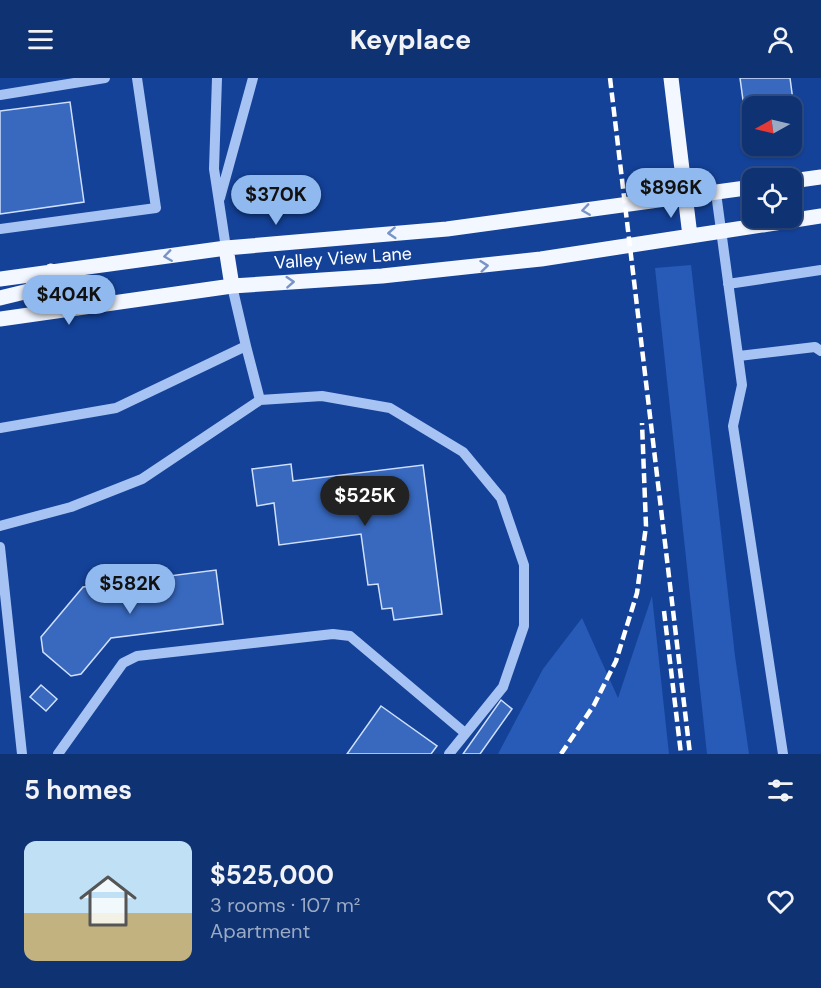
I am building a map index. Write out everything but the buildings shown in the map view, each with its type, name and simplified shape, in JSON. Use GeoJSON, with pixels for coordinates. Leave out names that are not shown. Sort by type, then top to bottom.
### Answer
{"type":"FeatureCollection","features":[{"type":"Feature","properties":{"kind":"main road"},"geometry":{"type":"LineString","coordinates":[[671,78],[690,236]]}},
{"type":"Feature","properties":{"kind":"main road"},"geometry":{"type":"LineString","coordinates":[[802,180],[821,177]]}},
{"type":"Feature","properties":{"kind":"main road","name":"Valley View Lane"},"geometry":{"type":"LineString","coordinates":[[0,279],[226,248],[447,229],[742,189]]}},
{"type":"Feature","properties":{"kind":"main road","name":"Valley View Lane"},"geometry":{"type":"LineString","coordinates":[[0,319],[232,286],[486,266],[821,216]]}},
{"type":"Feature","properties":{"kind":"main road"},"geometry":{"type":"LineString","coordinates":[[226,248],[232,286]]}},
{"type":"Feature","properties":{"kind":"main road"},"geometry":{"type":"LineString","coordinates":[[0,298],[36,289],[51,271]]}},
{"type":"Feature","properties":{"kind":"lane"},"geometry":{"type":"LineString","coordinates":[[0,95],[105,78]]}},
{"type":"Feature","properties":{"kind":"lane"},"geometry":{"type":"LineString","coordinates":[[0,229],[156,208],[137,78]]}},
{"type":"Feature","properties":{"kind":"lane"},"geometry":{"type":"LineString","coordinates":[[217,78],[214,168],[226,248]]}},
{"type":"Feature","properties":{"kind":"lane"},"geometry":{"type":"LineString","coordinates":[[218,204],[253,78]]}},
{"type":"Feature","properties":{"kind":"lane"},"geometry":{"type":"LineString","coordinates":[[716,193],[742,385],[733,426],[783,754]]}},
{"type":"Feature","properties":{"kind":"lane"},"geometry":{"type":"LineString","coordinates":[[728,284],[821,270]]}},
{"type":"Feature","properties":{"kind":"lane"},"geometry":{"type":"LineString","coordinates":[[232,286],[260,400]]}},
{"type":"Feature","properties":{"kind":"lane"},"geometry":{"type":"LineString","coordinates":[[0,429],[116,408],[246,346]]}},
{"type":"Feature","properties":{"kind":"lane"},"geometry":{"type":"LineString","coordinates":[[739,356],[814,347],[821,351]]}},
{"type":"Feature","properties":{"kind":"lane"},"geometry":{"type":"LineString","coordinates":[[0,526],[71,507],[142,479],[260,400],[322,396],[390,408],[463,452],[501,498],[524,565],[524,626],[503,687],[449,754]]}},
{"type":"Feature","properties":{"kind":"lane"},"geometry":{"type":"LineString","coordinates":[[0,547],[22,754]]}},
{"type":"Feature","properties":{"kind":"lane"},"geometry":{"type":"LineString","coordinates":[[58,754],[123,663],[137,656],[333,634],[350,636],[465,733]]}},
{"type":"Feature","properties":{"kind":"shaded area"},"geometry":{"type":"Polygon","coordinates":[[[691,265],[735,656],[749,754],[707,754],[655,268],[691,265]]]}},
{"type":"Feature","properties":{"kind":"shaded area"},"geometry":{"type":"Polygon","coordinates":[[[652,596],[669,754],[498,754],[543,669],[582,618],[618,698],[652,596]]]}},
{"type":"Feature","properties":{"kind":"railway"},"geometry":{"type":"LineString","coordinates":[[610,78],[690,754]]}},
{"type":"Feature","properties":{"kind":"railway"},"geometry":{"type":"LineString","coordinates":[[561,754],[594,705],[616,661],[637,593],[646,526],[642,423]]}},
{"type":"Feature","properties":{"kind":"railway"},"geometry":{"type":"LineString","coordinates":[[664,611],[681,754]]}}]}
